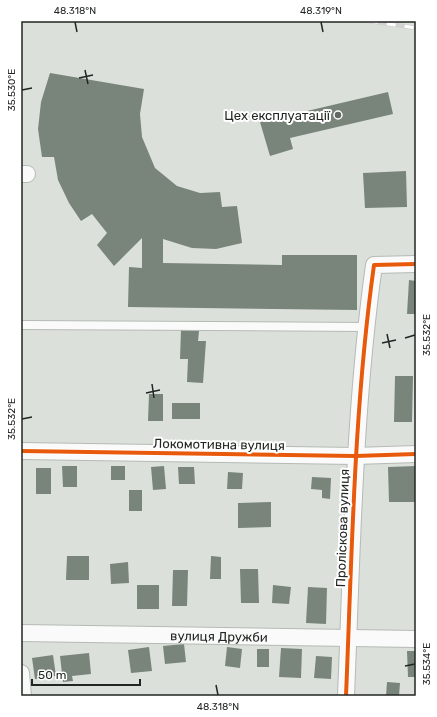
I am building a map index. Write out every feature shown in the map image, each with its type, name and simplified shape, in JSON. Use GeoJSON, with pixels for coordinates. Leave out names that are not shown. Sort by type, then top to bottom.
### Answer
{"type":"FeatureCollection","features":[{"type":"Feature","properties":{"kind":"street","name":"Проліскова вулиця"},"geometry":{"type":"LineString","coordinates":[[346,696],[355,456],[365,327],[374,266],[416,264]]}},
{"type":"Feature","properties":{"kind":"street","name":"Локомотивна вулиця"},"geometry":{"type":"LineString","coordinates":[[21,451],[355,456],[416,454]]}},
{"type":"Feature","properties":{"kind":"street","name":"вулиця Дружби"},"geometry":{"type":"LineString","coordinates":[[21,633],[416,639]]}},
{"type":"Feature","properties":{"kind":"street"},"geometry":{"type":"LineString","coordinates":[[21,673],[23,696]]}},
{"type":"Feature","properties":{"kind":"lane"},"geometry":{"type":"LineString","coordinates":[[21,325],[365,327]]}},
{"type":"Feature","properties":{"kind":"building"},"geometry":{"type":"Polygon","coordinates":[[[50,73],[144,89],[140,114],[142,137],[155,168],[177,186],[200,193],[220,192],[222,207],[237,206],[242,243],[216,249],[192,248],[163,239],[163,263],[282,265],[282,255],[357,255],[357,310],[128,307],[129,267],[142,268],[142,238],[114,266],[97,245],[107,233],[92,214],[81,221],[69,203],[58,180],[54,157],[42,157],[38,129],[41,102],[50,73]]]}},
{"type":"Feature","properties":{"kind":"building","name":"Цех експлуатації"},"geometry":{"type":"Polygon","coordinates":[[[388,92],[393,114],[290,138],[293,149],[270,156],[260,122],[388,92]]]}},
{"type":"Feature","properties":{"kind":"building"},"geometry":{"type":"Polygon","coordinates":[[[406,171],[407,207],[365,208],[363,173],[406,171]]]}},
{"type":"Feature","properties":{"kind":"building"},"geometry":{"type":"Polygon","coordinates":[[[409,280],[416,281],[416,314],[407,314],[409,280]]]}},
{"type":"Feature","properties":{"kind":"building"},"geometry":{"type":"Polygon","coordinates":[[[181,330],[199,331],[198,341],[206,341],[203,383],[187,382],[188,359],[180,359],[181,330]]]}},
{"type":"Feature","properties":{"kind":"building"},"geometry":{"type":"Polygon","coordinates":[[[395,376],[413,376],[412,422],[394,422],[395,376]]]}},
{"type":"Feature","properties":{"kind":"building"},"geometry":{"type":"Polygon","coordinates":[[[149,394],[163,394],[163,421],[148,421],[149,394]]]}},
{"type":"Feature","properties":{"kind":"building"},"geometry":{"type":"Polygon","coordinates":[[[172,403],[200,403],[200,419],[172,419],[172,403]]]}},
{"type":"Feature","properties":{"kind":"building"},"geometry":{"type":"Polygon","coordinates":[[[62,466],[77,466],[77,487],[63,487],[62,466]]]}},
{"type":"Feature","properties":{"kind":"building"},"geometry":{"type":"Polygon","coordinates":[[[111,466],[125,466],[125,480],[111,480],[111,466]]]}},
{"type":"Feature","properties":{"kind":"building"},"geometry":{"type":"Polygon","coordinates":[[[164,466],[166,489],[153,490],[151,467],[164,466]]]}},
{"type":"Feature","properties":{"kind":"building"},"geometry":{"type":"Polygon","coordinates":[[[416,466],[416,502],[389,502],[388,467],[416,466]]]}},
{"type":"Feature","properties":{"kind":"building"},"geometry":{"type":"Polygon","coordinates":[[[178,467],[194,467],[195,484],[179,484],[178,467]]]}},
{"type":"Feature","properties":{"kind":"building"},"geometry":{"type":"Polygon","coordinates":[[[36,468],[51,468],[51,494],[36,494],[36,468]]]}},
{"type":"Feature","properties":{"kind":"building"},"geometry":{"type":"Polygon","coordinates":[[[228,472],[243,473],[242,489],[227,489],[228,472]]]}},
{"type":"Feature","properties":{"kind":"building"},"geometry":{"type":"Polygon","coordinates":[[[312,477],[331,478],[330,499],[322,498],[322,490],[311,489],[312,477]]]}},
{"type":"Feature","properties":{"kind":"building"},"geometry":{"type":"Polygon","coordinates":[[[129,490],[142,490],[142,511],[129,511],[129,490]]]}},
{"type":"Feature","properties":{"kind":"building"},"geometry":{"type":"Polygon","coordinates":[[[271,502],[271,527],[238,528],[238,503],[271,502]]]}},
{"type":"Feature","properties":{"kind":"building"},"geometry":{"type":"Polygon","coordinates":[[[67,556],[89,556],[89,580],[66,580],[67,556]]]}},
{"type":"Feature","properties":{"kind":"building"},"geometry":{"type":"Polygon","coordinates":[[[211,556],[221,557],[221,579],[210,579],[211,556]]]}},
{"type":"Feature","properties":{"kind":"building"},"geometry":{"type":"Polygon","coordinates":[[[128,562],[129,583],[111,584],[110,564],[128,562]]]}},
{"type":"Feature","properties":{"kind":"building"},"geometry":{"type":"Polygon","coordinates":[[[240,569],[258,569],[259,603],[241,603],[240,569]]]}},
{"type":"Feature","properties":{"kind":"building"},"geometry":{"type":"Polygon","coordinates":[[[173,570],[188,570],[187,606],[172,606],[173,570]]]}},
{"type":"Feature","properties":{"kind":"building"},"geometry":{"type":"Polygon","coordinates":[[[137,585],[159,585],[159,609],[137,609],[137,585]]]}},
{"type":"Feature","properties":{"kind":"building"},"geometry":{"type":"Polygon","coordinates":[[[273,585],[291,587],[289,604],[272,603],[273,585]]]}},
{"type":"Feature","properties":{"kind":"building"},"geometry":{"type":"Polygon","coordinates":[[[308,587],[327,588],[326,624],[306,623],[308,587]]]}},
{"type":"Feature","properties":{"kind":"building"},"geometry":{"type":"Polygon","coordinates":[[[184,644],[186,662],[165,664],[163,646],[184,644]]]}},
{"type":"Feature","properties":{"kind":"building"},"geometry":{"type":"Polygon","coordinates":[[[149,647],[152,671],[131,673],[128,650],[149,647]]]}},
{"type":"Feature","properties":{"kind":"building"},"geometry":{"type":"Polygon","coordinates":[[[227,647],[242,649],[240,668],[225,666],[227,647]]]}},
{"type":"Feature","properties":{"kind":"building"},"geometry":{"type":"Polygon","coordinates":[[[281,648],[302,649],[301,678],[279,677],[281,648]]]}},
{"type":"Feature","properties":{"kind":"building"},"geometry":{"type":"Polygon","coordinates":[[[257,649],[269,649],[269,667],[257,667],[257,649]]]}},
{"type":"Feature","properties":{"kind":"building"},"geometry":{"type":"Polygon","coordinates":[[[407,651],[416,651],[416,677],[408,677],[407,651]]]}},
{"type":"Feature","properties":{"kind":"building"},"geometry":{"type":"Polygon","coordinates":[[[89,653],[91,674],[72,676],[73,681],[63,682],[60,656],[89,653]]]}},
{"type":"Feature","properties":{"kind":"building"},"geometry":{"type":"Polygon","coordinates":[[[53,655],[56,676],[35,679],[32,658],[53,655]]]}},
{"type":"Feature","properties":{"kind":"building"},"geometry":{"type":"Polygon","coordinates":[[[316,656],[332,657],[331,679],[314,678],[316,656]]]}},
{"type":"Feature","properties":{"kind":"building"},"geometry":{"type":"Polygon","coordinates":[[[387,682],[400,683],[399,696],[386,696],[387,682]]]}},
{"type":"Feature","properties":{"kind":"railway"},"geometry":{"type":"LineString","coordinates":[[369,21],[416,28]]}},
{"type":"Feature","properties":{"kind":"cycle path"},"geometry":{"type":"LineString","coordinates":[[346,696],[358,426],[367,319],[374,265],[416,264]]}},
{"type":"Feature","properties":{"kind":"cycle path"},"geometry":{"type":"LineString","coordinates":[[21,451],[355,456],[416,454]]}},
{"type":"Feature","properties":{"kind":"place","name":"Цех експлуатації"},"geometry":{"type":"Point","coordinates":[338,115]}}]}
